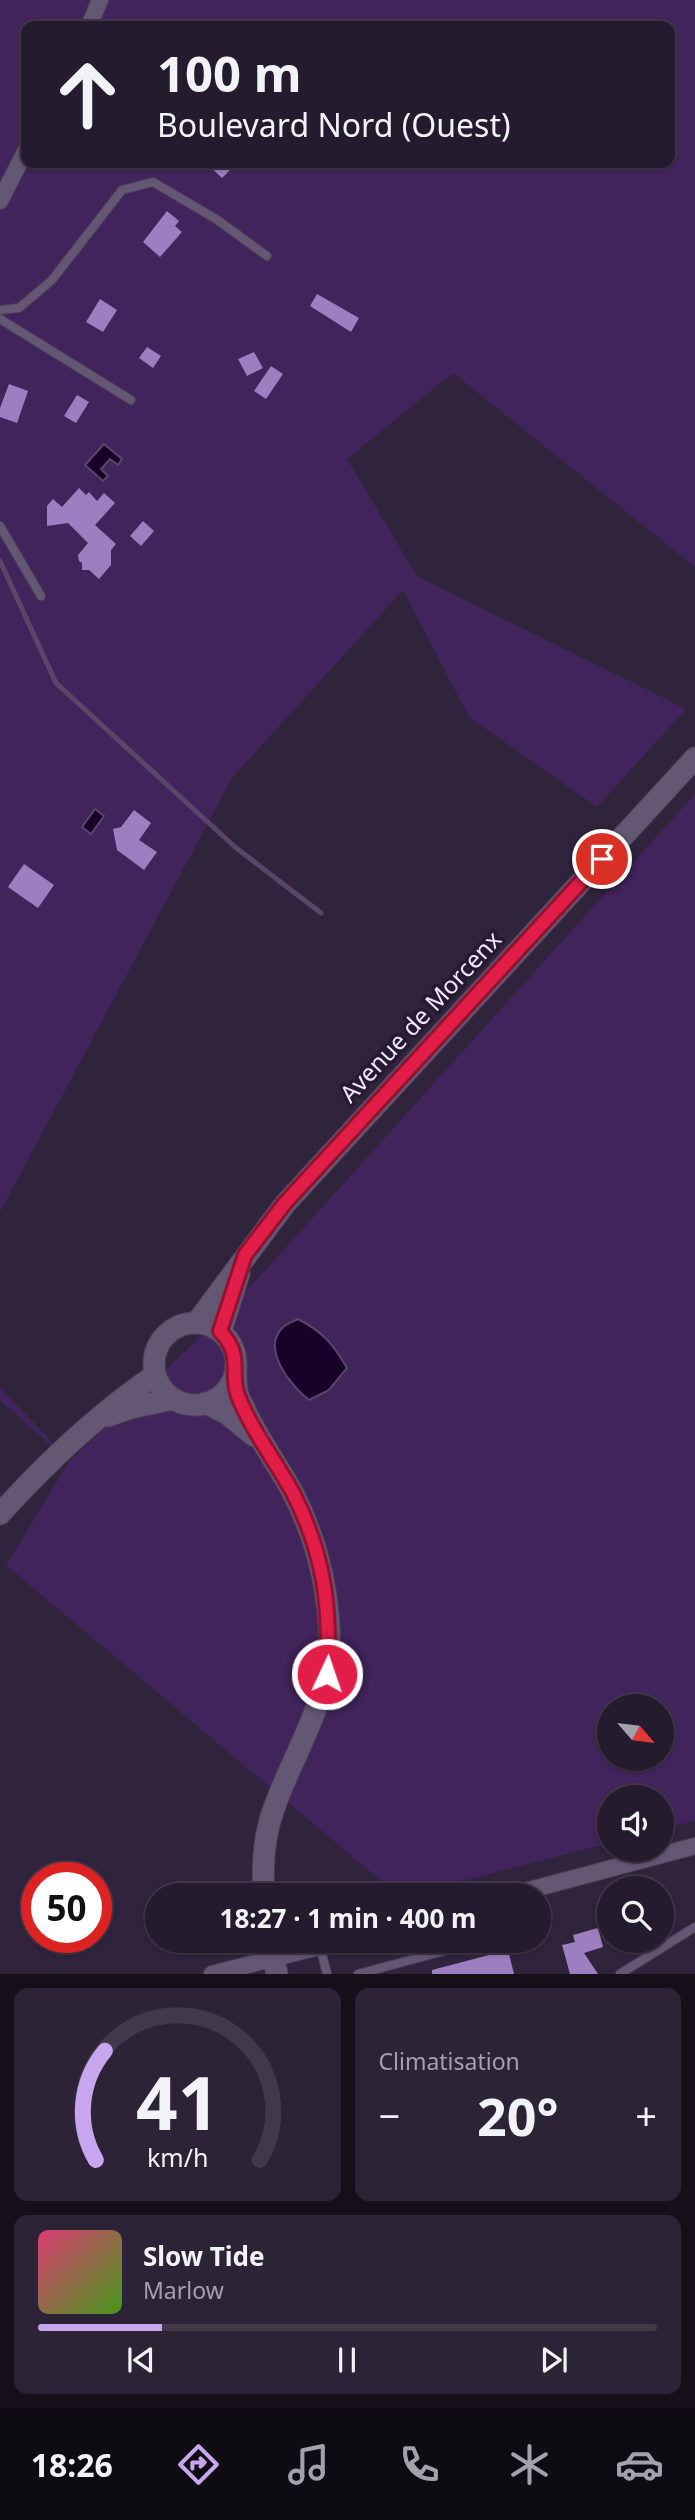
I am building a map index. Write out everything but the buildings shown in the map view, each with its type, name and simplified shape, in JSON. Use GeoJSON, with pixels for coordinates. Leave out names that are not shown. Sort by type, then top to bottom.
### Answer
{"type":"FeatureCollection","features":[{"type":"Feature","properties":{"kind":"main road","name":"Avenue de Morcenx"},"geometry":{"type":"LineString","coordinates":[[197,1322],[285,1203],[695,758]]}},
{"type":"Feature","properties":{"kind":"main road"},"geometry":{"type":"LineString","coordinates":[[220,1331],[245,1255]]}},
{"type":"Feature","properties":{"kind":"main road"},"geometry":{"type":"LineString","coordinates":[[173,1399],[159,1384],[155,1375],[156,1349],[172,1329],[197,1322],[210,1325],[229,1340],[236,1364],[237,1392],[259,1439],[283,1476],[310,1529],[327,1596],[327,1674],[320,1702],[277,1801],[265,1841],[263,1883]]}},
{"type":"Feature","properties":{"kind":"main road"},"geometry":{"type":"LineString","coordinates":[[99,1419],[131,1408],[173,1399],[194,1405],[205,1403],[217,1398],[227,1389],[234,1378],[236,1364]]}},
{"type":"Feature","properties":{"kind":"main road"},"geometry":{"type":"LineString","coordinates":[[0,1514],[48,1462],[120,1399],[155,1375]]}},
{"type":"Feature","properties":{"kind":"main road"},"geometry":{"type":"LineString","coordinates":[[205,1403],[226,1413],[259,1439]]}},
{"type":"Feature","properties":{"kind":"street"},"geometry":{"type":"LineString","coordinates":[[91,21],[100,0]]}},
{"type":"Feature","properties":{"kind":"street"},"geometry":{"type":"LineString","coordinates":[[0,201],[21,160]]}},
{"type":"Feature","properties":{"kind":"street"},"geometry":{"type":"LineString","coordinates":[[551,1884],[695,1846]]}},
{"type":"Feature","properties":{"kind":"street"},"geometry":{"type":"LineString","coordinates":[[212,1974],[294,1953]]}},
{"type":"Feature","properties":{"kind":"lane"},"geometry":{"type":"LineString","coordinates":[[0,310],[19,309],[52,279],[122,190],[153,183],[215,219],[267,256]]}},
{"type":"Feature","properties":{"kind":"lane"},"geometry":{"type":"LineString","coordinates":[[0,318],[131,400]]}},
{"type":"Feature","properties":{"kind":"lane"},"geometry":{"type":"LineString","coordinates":[[0,526],[41,596]]}},
{"type":"Feature","properties":{"kind":"lane"},"geometry":{"type":"LineString","coordinates":[[620,1974],[695,1927]]}},
{"type":"Feature","properties":{"kind":"lane"},"geometry":{"type":"LineString","coordinates":[[322,1953],[327,1974]]}},
{"type":"Feature","properties":{"kind":"lane"},"geometry":{"type":"LineString","coordinates":[[358,1974],[436,1953]]}},
{"type":"Feature","properties":{"kind":"shaded area"},"geometry":{"type":"Polygon","coordinates":[[[0,0],[695,0],[695,567],[453,373],[347,459],[417,576],[686,709],[597,807],[469,717],[403,590],[232,778],[0,1212],[0,0]]]}},
{"type":"Feature","properties":{"kind":"shaded area"},"geometry":{"type":"Polygon","coordinates":[[[104,444],[122,459],[118,465],[110,459],[101,469],[108,476],[103,481],[85,465],[104,444]]]}},
{"type":"Feature","properties":{"kind":"shaded area"},"geometry":{"type":"Polygon","coordinates":[[[695,794],[695,1821],[674,1826],[674,1785],[597,1785],[597,1846],[455,1883],[384,1883],[6,1565],[69,1462],[0,1400],[0,1387],[70,1461],[217,1321],[695,794]]]}},
{"type":"Feature","properties":{"kind":"shaded area"},"geometry":{"type":"Polygon","coordinates":[[[95,809],[104,816],[91,834],[82,827],[95,809]]]}},
{"type":"Feature","properties":{"kind":"shaded area"},"geometry":{"type":"Polygon","coordinates":[[[298,1319],[327,1339],[347,1368],[329,1390],[309,1400],[287,1377],[275,1346],[283,1327],[298,1319]]]}},
{"type":"Feature","properties":{"kind":"waterway"},"geometry":{"type":"LineString","coordinates":[[0,561],[56,683],[235,847],[321,913]]}},
{"type":"Feature","properties":{"kind":"route"},"geometry":{"type":"LineString","coordinates":[[327,1674],[327,1596],[320,1560],[310,1529],[293,1494],[259,1439],[237,1392],[234,1352],[229,1340],[220,1331],[245,1255],[285,1203],[602,859]]}}]}
